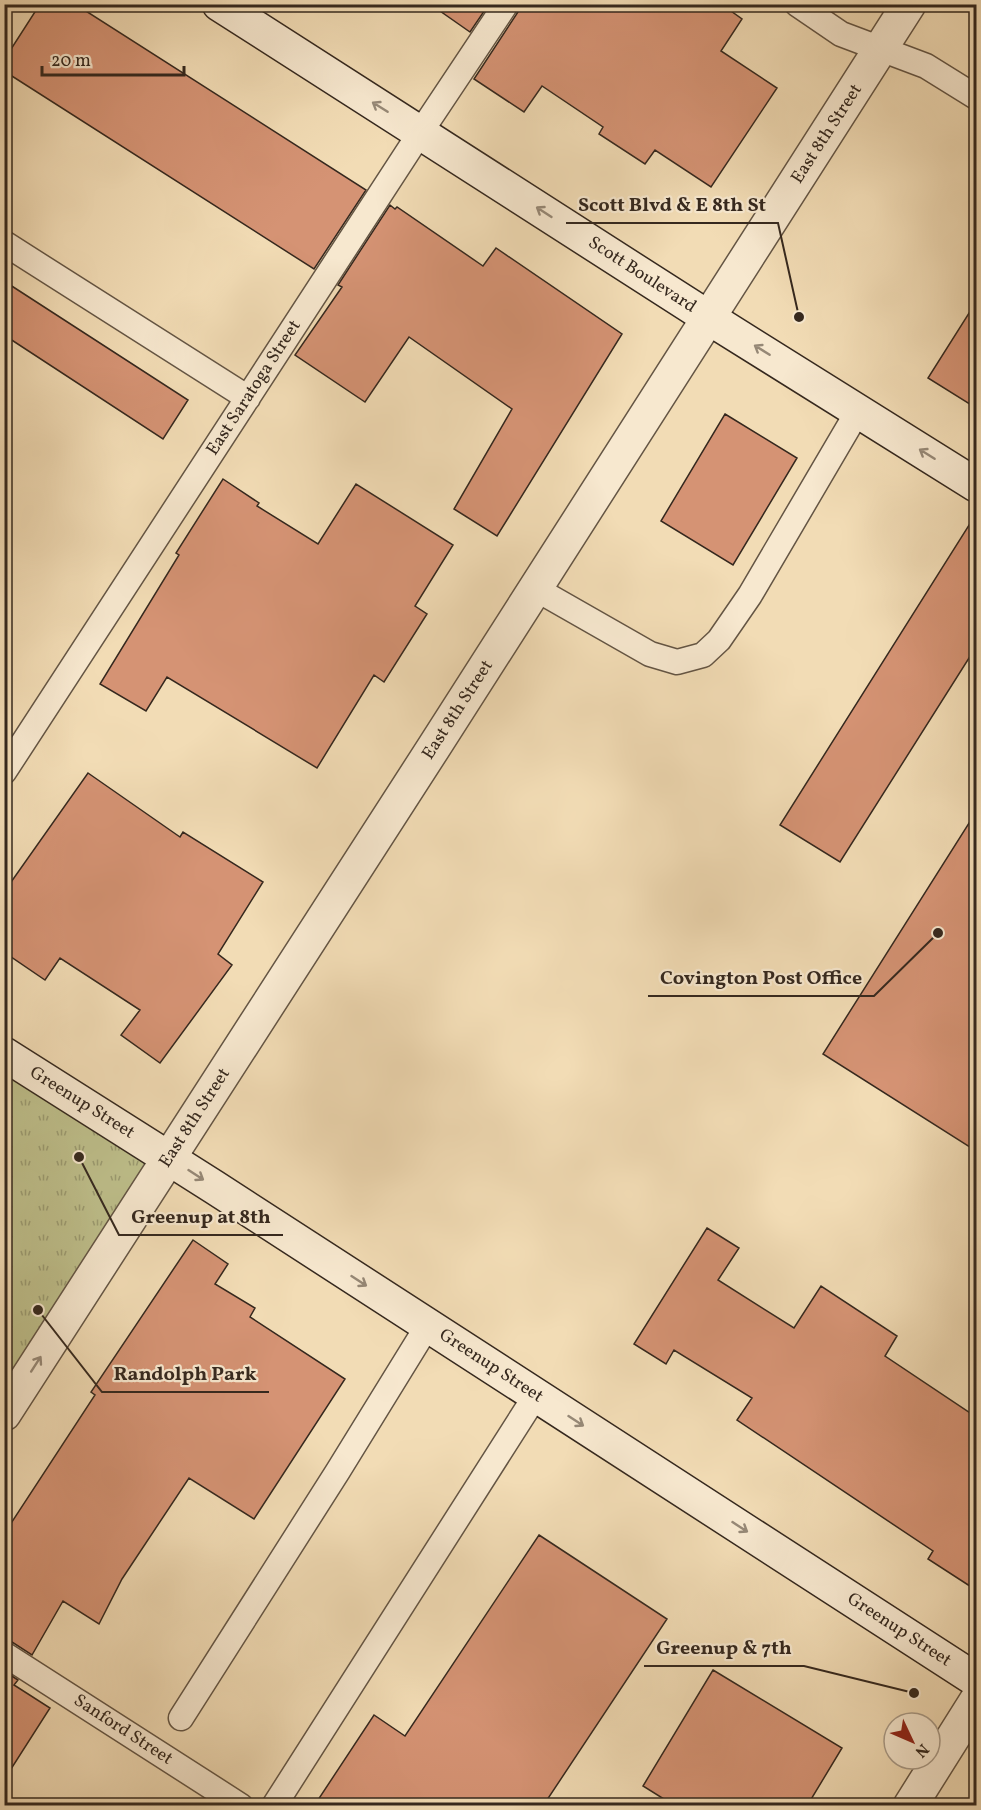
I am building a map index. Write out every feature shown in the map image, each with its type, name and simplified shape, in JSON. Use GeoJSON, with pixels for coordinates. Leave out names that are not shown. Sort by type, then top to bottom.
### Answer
{"type":"FeatureCollection","features":[{"type":"Feature","properties":{"kind":"main road","name":"Scott Boulevard"},"geometry":{"type":"LineString","coordinates":[[219,4],[709,318],[976,485]]}},
{"type":"Feature","properties":{"kind":"main road","name":"East 8th Street"},"geometry":{"type":"LineString","coordinates":[[4,1414],[536,589],[909,4]]}},
{"type":"Feature","properties":{"kind":"main road","name":"Greenup Street"},"geometry":{"type":"LineString","coordinates":[[4,1054],[169,1158],[976,1680]]}},
{"type":"Feature","properties":{"kind":"main road"},"geometry":{"type":"LineString","coordinates":[[910,1806],[976,1701]]}},
{"type":"Feature","properties":{"kind":"lane","name":"East Saratoga Street"},"geometry":{"type":"LineString","coordinates":[[4,772],[420,132],[506,4]]}},
{"type":"Feature","properties":{"kind":"lane"},"geometry":{"type":"LineString","coordinates":[[796,4],[842,34],[926,66],[976,97]]}},
{"type":"Feature","properties":{"kind":"lane"},"geometry":{"type":"LineString","coordinates":[[4,243],[248,398]]}},
{"type":"Feature","properties":{"kind":"lane"},"geometry":{"type":"LineString","coordinates":[[536,589],[650,654],[677,662],[703,655],[719,640],[750,595],[858,411]]}},
{"type":"Feature","properties":{"kind":"lane"},"geometry":{"type":"LineString","coordinates":[[181,1718],[428,1326]]}},
{"type":"Feature","properties":{"kind":"lane"},"geometry":{"type":"LineString","coordinates":[[274,1806],[536,1395]]}},
{"type":"Feature","properties":{"kind":"lane","name":"Sanford Street"},"geometry":{"type":"LineString","coordinates":[[4,1654],[241,1806]]}},
{"type":"Feature","properties":{"kind":"green space"},"geometry":{"type":"Polygon","coordinates":[[[5,1054],[169,1158],[5,1414],[5,1054]]]}},
{"type":"Feature","properties":{"kind":"building"},"geometry":{"type":"Polygon","coordinates":[[[40,4],[75,4],[366,190],[314,269],[4,71],[4,60],[40,4]]]}},
{"type":"Feature","properties":{"kind":"building"},"geometry":{"type":"Polygon","coordinates":[[[430,4],[489,4],[470,32],[430,4]]]}},
{"type":"Feature","properties":{"kind":"building"},"geometry":{"type":"Polygon","coordinates":[[[520,4],[721,4],[742,19],[721,51],[777,88],[711,187],[655,150],[645,164],[599,134],[603,127],[542,86],[524,112],[474,79],[518,12],[520,4]]]}},
{"type":"Feature","properties":{"kind":"building"},"geometry":{"type":"Polygon","coordinates":[[[390,205],[395,209],[397,207],[483,266],[496,248],[622,334],[497,536],[454,509],[512,409],[409,337],[365,402],[295,355],[342,287],[338,285],[390,205]]]}},
{"type":"Feature","properties":{"kind":"building"},"geometry":{"type":"Polygon","coordinates":[[[4,281],[188,400],[163,439],[4,335],[4,281]]]}},
{"type":"Feature","properties":{"kind":"building"},"geometry":{"type":"Polygon","coordinates":[[[976,302],[976,408],[928,378],[976,302]]]}},
{"type":"Feature","properties":{"kind":"building"},"geometry":{"type":"Polygon","coordinates":[[[725,414],[797,458],[733,565],[661,521],[725,414]]]}},
{"type":"Feature","properties":{"kind":"building"},"geometry":{"type":"Polygon","coordinates":[[[223,479],[259,503],[257,506],[318,544],[356,484],[453,545],[415,606],[427,614],[384,682],[374,675],[317,768],[167,677],[146,711],[100,684],[179,555],[176,553],[223,479]]]}},
{"type":"Feature","properties":{"kind":"building"},"geometry":{"type":"Polygon","coordinates":[[[976,514],[976,647],[840,862],[780,825],[976,514]]]}},
{"type":"Feature","properties":{"kind":"building"},"geometry":{"type":"Polygon","coordinates":[[[88,773],[180,837],[183,832],[263,882],[218,954],[232,965],[160,1063],[121,1035],[140,1010],[60,958],[45,980],[4,952],[4,892],[88,773]]]}},
{"type":"Feature","properties":{"kind":"building"},"geometry":{"type":"Polygon","coordinates":[[[976,812],[976,1151],[823,1054],[976,812]]]}},
{"type":"Feature","properties":{"kind":"building"},"geometry":{"type":"Polygon","coordinates":[[[707,1228],[739,1248],[718,1280],[794,1328],[821,1286],[897,1336],[885,1356],[976,1417],[976,1590],[928,1559],[933,1551],[737,1420],[752,1398],[674,1350],[666,1364],[634,1344],[707,1228]]]}},
{"type":"Feature","properties":{"kind":"building"},"geometry":{"type":"Polygon","coordinates":[[[193,1240],[228,1264],[215,1284],[255,1308],[250,1317],[345,1379],[254,1519],[189,1478],[122,1579],[99,1624],[63,1601],[32,1655],[12,1642],[4,1640],[4,1534],[95,1395],[91,1392],[193,1240]]]}},
{"type":"Feature","properties":{"kind":"building"},"geometry":{"type":"Polygon","coordinates":[[[539,1535],[667,1619],[543,1806],[314,1806],[374,1715],[405,1736],[539,1535]]]}},
{"type":"Feature","properties":{"kind":"building"},"geometry":{"type":"Polygon","coordinates":[[[713,1670],[842,1748],[807,1806],[675,1806],[643,1786],[713,1670]]]}},
{"type":"Feature","properties":{"kind":"building"},"geometry":{"type":"Polygon","coordinates":[[[4,1671],[18,1680],[14,1685],[50,1708],[4,1780],[4,1671]]]}},
{"type":"Feature","properties":{"kind":"place","name":"Scott Blvd & E 8th St"},"geometry":{"type":"Point","coordinates":[799,317]}},
{"type":"Feature","properties":{"kind":"place","name":"Covington Post Office"},"geometry":{"type":"Point","coordinates":[938,933]}},
{"type":"Feature","properties":{"kind":"place","name":"Greenup at 8th"},"geometry":{"type":"Point","coordinates":[79,1157]}},
{"type":"Feature","properties":{"kind":"place","name":"Randolph Park"},"geometry":{"type":"Point","coordinates":[38,1310]}},
{"type":"Feature","properties":{"kind":"place","name":"Greenup & 7th"},"geometry":{"type":"Point","coordinates":[914,1693]}}]}
